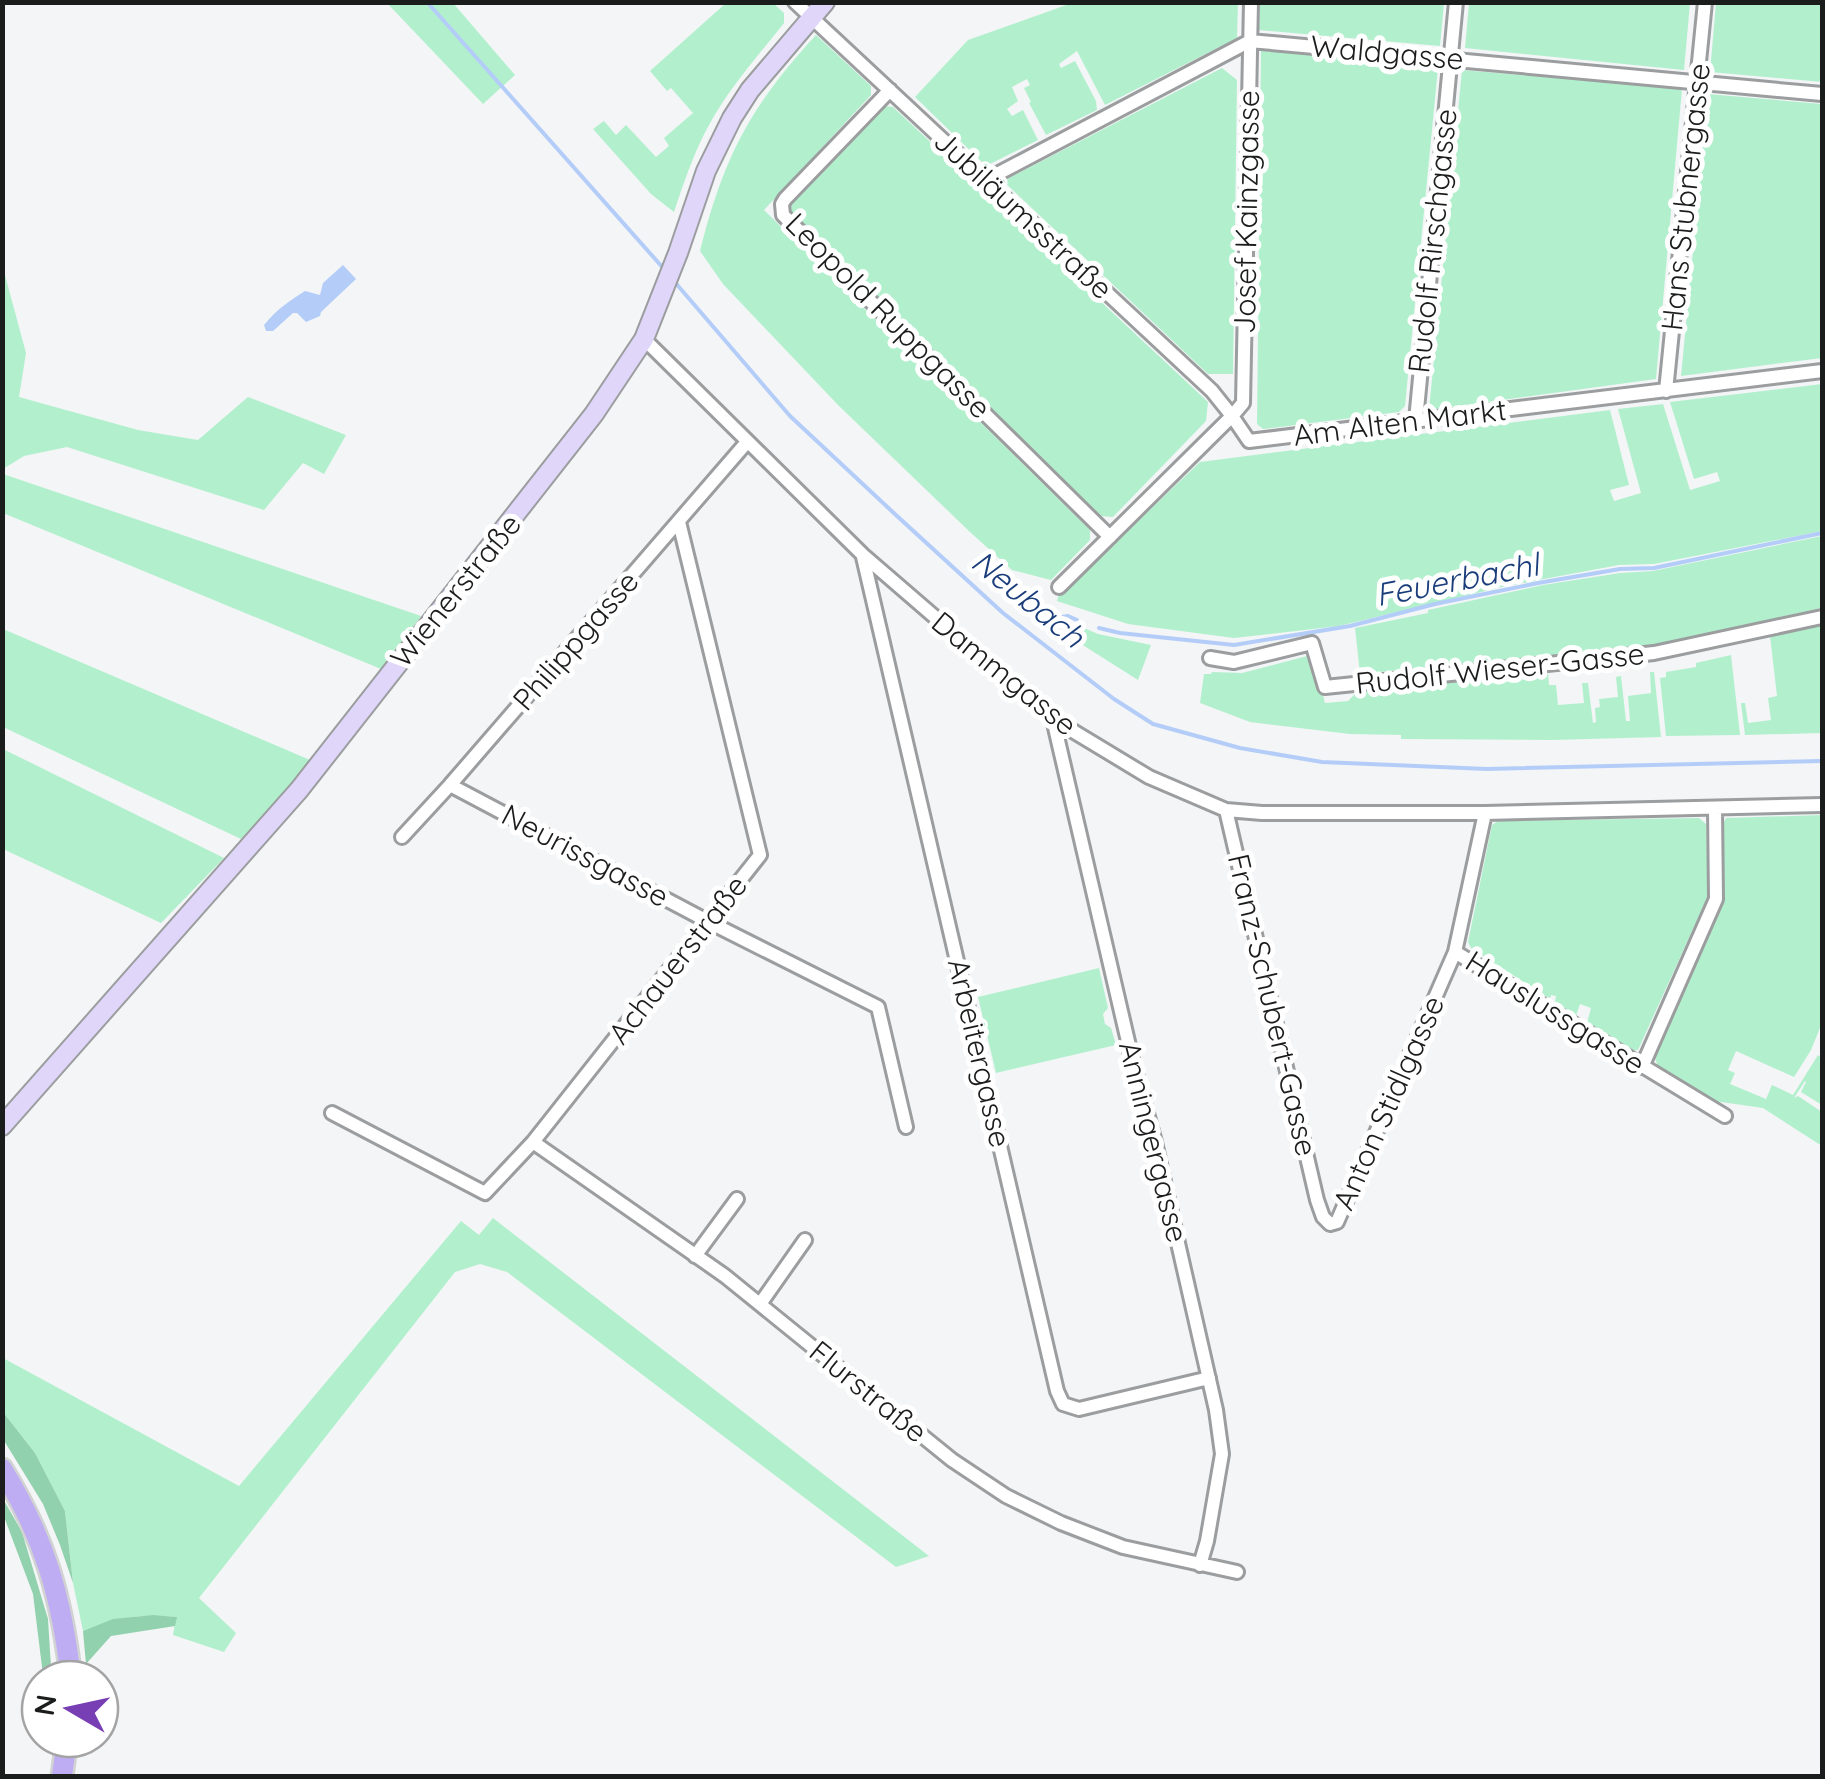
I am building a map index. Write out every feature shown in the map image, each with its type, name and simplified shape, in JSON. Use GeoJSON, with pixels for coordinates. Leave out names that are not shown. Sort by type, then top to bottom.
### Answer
{"type":"FeatureCollection","features":[{"type":"Feature","properties":{"kind":"main road"},"geometry":{"type":"LineString","coordinates":[[2,1469],[22,1500],[51,1569],[69,1659]]}},
{"type":"Feature","properties":{"kind":"street","name":"Jubiläumsstraße"},"geometry":{"type":"LineString","coordinates":[[795,2],[1212,391],[1232,416]]}},
{"type":"Feature","properties":{"kind":"street","name":"Wienerstraße"},"geometry":{"type":"LineString","coordinates":[[2,1126],[299,790],[594,414],[644,339],[706,171],[732,118],[750,90],[825,2]]}},
{"type":"Feature","properties":{"kind":"street","name":"Josef Kainzgasse"},"geometry":{"type":"LineString","coordinates":[[1232,416],[1244,403],[1250,2]]}},
{"type":"Feature","properties":{"kind":"street","name":"Rudolf Rirschgasse"},"geometry":{"type":"LineString","coordinates":[[1416,420],[1456,2]]}},
{"type":"Feature","properties":{"kind":"street","name":"Hans Stubnergasse"},"geometry":{"type":"LineString","coordinates":[[1666,391],[1706,2]]}},
{"type":"Feature","properties":{"kind":"street","name":"Waldgasse"},"geometry":{"type":"LineString","coordinates":[[1250,40],[1822,94]]}},
{"type":"Feature","properties":{"kind":"street"},"geometry":{"type":"LineString","coordinates":[[984,181],[1250,40]]}},
{"type":"Feature","properties":{"kind":"street","name":"Leopold Ruppgasse"},"geometry":{"type":"LineString","coordinates":[[890,90],[785,199],[782,215],[1110,537]]}},
{"type":"Feature","properties":{"kind":"street","name":"Dammgasse"},"geometry":{"type":"LineString","coordinates":[[644,339],[863,555],[1053,719],[1149,778],[1226,810],[1485,813],[1820,805]]}},
{"type":"Feature","properties":{"kind":"street","name":"Am Alten Markt"},"geometry":{"type":"LineString","coordinates":[[1232,416],[1248,440],[1822,372]]}},
{"type":"Feature","properties":{"kind":"street"},"geometry":{"type":"LineString","coordinates":[[1059,587],[1232,416]]}},
{"type":"Feature","properties":{"kind":"street","name":"Philippgasse"},"geometry":{"type":"LineString","coordinates":[[402,837],[747,442]]}},
{"type":"Feature","properties":{"kind":"street","name":"Achauerstraße"},"geometry":{"type":"LineString","coordinates":[[332,1113],[486,1193],[533,1142],[760,856],[678,522]]}},
{"type":"Feature","properties":{"kind":"street","name":"Arbeitergasse"},"geometry":{"type":"LineString","coordinates":[[863,555],[1057,1391],[1063,1404],[1079,1408],[1209,1378]]}},
{"type":"Feature","properties":{"kind":"street","name":"Rudolf Wieser-Gasse"},"geometry":{"type":"LineString","coordinates":[[1210,658],[1234,662],[1312,643],[1325,687],[1654,654],[1822,616]]}},
{"type":"Feature","properties":{"kind":"street","name":"Anningergasse"},"geometry":{"type":"LineString","coordinates":[[1053,719],[1216,1410],[1222,1454],[1200,1566]]}},
{"type":"Feature","properties":{"kind":"street","name":"Neurissgasse"},"geometry":{"type":"LineString","coordinates":[[450,785],[878,1006],[906,1127]]}},
{"type":"Feature","properties":{"kind":"street"},"geometry":{"type":"LineString","coordinates":[[1642,1066],[1716,898],[1715,809]]}},
{"type":"Feature","properties":{"kind":"street","name":"Franz-Schubert-Gasse"},"geometry":{"type":"LineString","coordinates":[[1226,810],[1317,1200]]}},
{"type":"Feature","properties":{"kind":"street","name":"Hauslussgasse"},"geometry":{"type":"LineString","coordinates":[[1485,813],[1456,952],[1725,1116]]}},
{"type":"Feature","properties":{"kind":"street","name":"Anton Stidlgasse"},"geometry":{"type":"LineString","coordinates":[[1317,1200],[1323,1217],[1330,1224],[1337,1222],[1456,952]]}},
{"type":"Feature","properties":{"kind":"street","name":"Flurstraße"},"geometry":{"type":"LineString","coordinates":[[533,1142],[760,1304],[952,1460],[1006,1496],[1124,1547],[1237,1572]]}},
{"type":"Feature","properties":{"kind":"street"},"geometry":{"type":"LineString","coordinates":[[695,1256],[736,1198]]}},
{"type":"Feature","properties":{"kind":"street"},"geometry":{"type":"LineString","coordinates":[[760,1304],[805,1240]]}},
{"type":"Feature","properties":{"kind":"green space"},"geometry":{"type":"Polygon","coordinates":[[[387,3],[453,3],[515,75],[483,104],[387,3]]]}},
{"type":"Feature","properties":{"kind":"green space"},"geometry":{"type":"Polygon","coordinates":[[[726,3],[773,3],[784,13],[784,23],[717,111],[694,156],[674,212],[651,194],[593,129],[604,121],[616,135],[626,125],[656,157],[669,146],[664,138],[693,113],[650,71],[726,3]]]}},
{"type":"Feature","properties":{"kind":"green space"},"geometry":{"type":"Polygon","coordinates":[[[1072,3],[1238,3],[1237,38],[1105,105],[1077,51],[1059,64],[1061,68],[1075,61],[1097,110],[1046,135],[1029,103],[1024,88],[1030,85],[1027,79],[1012,87],[1018,101],[1007,109],[1012,116],[1023,110],[1038,140],[986,166],[915,97],[968,40],[1072,3]]]}},
{"type":"Feature","properties":{"kind":"green space"},"geometry":{"type":"Polygon","coordinates":[[[1260,3],[1444,3],[1440,46],[1259,30],[1260,3]]]}},
{"type":"Feature","properties":{"kind":"green space"},"geometry":{"type":"Polygon","coordinates":[[[1469,3],[1690,3],[1684,70],[1465,48],[1469,3]]]}},
{"type":"Feature","properties":{"kind":"green space"},"geometry":{"type":"Polygon","coordinates":[[[1716,3],[1822,3],[1822,82],[1710,72],[1716,3]]]}},
{"type":"Feature","properties":{"kind":"green space"},"geometry":{"type":"Polygon","coordinates":[[[816,35],[871,86],[871,95],[764,210],[1090,530],[1090,540],[1051,580],[1012,570],[970,532],[838,405],[723,284],[700,251],[719,187],[742,134],[773,86],[816,35]]]}},
{"type":"Feature","properties":{"kind":"green space"},"geometry":{"type":"Polygon","coordinates":[[[1261,50],[1438,68],[1405,406],[1399,412],[1263,429],[1257,424],[1261,50]]]}},
{"type":"Feature","properties":{"kind":"green space"},"geometry":{"type":"Polygon","coordinates":[[[1222,68],[1237,80],[1233,374],[1208,374],[1003,181],[1222,68]]]}},
{"type":"Feature","properties":{"kind":"green space"},"geometry":{"type":"Polygon","coordinates":[[[1462,70],[1682,89],[1656,379],[1429,410],[1462,70]]]}},
{"type":"Feature","properties":{"kind":"green space"},"geometry":{"type":"Polygon","coordinates":[[[1708,94],[1822,104],[1822,358],[1681,376],[1708,94]]]}},
{"type":"Feature","properties":{"kind":"green space"},"geometry":{"type":"Polygon","coordinates":[[[884,106],[893,107],[1208,402],[1206,421],[1113,517],[1101,516],[791,214],[790,205],[884,106]]]}},
{"type":"Feature","properties":{"kind":"green space"},"geometry":{"type":"Polygon","coordinates":[[[2,264],[26,353],[19,397],[138,430],[198,440],[248,397],[346,435],[324,474],[303,463],[264,510],[67,447],[24,456],[3,469],[2,264]]]}},
{"type":"Feature","properties":{"kind":"green space"},"geometry":{"type":"Polygon","coordinates":[[[1822,384],[1822,531],[1654,564],[1619,565],[1502,587],[1339,626],[1234,638],[1128,624],[1057,601],[1200,462],[1610,410],[1629,485],[1610,490],[1614,501],[1641,493],[1618,409],[1663,404],[1690,490],[1720,481],[1717,472],[1694,479],[1670,402],[1822,384]]]}},
{"type":"Feature","properties":{"kind":"green space"},"geometry":{"type":"Polygon","coordinates":[[[3,474],[421,616],[381,669],[3,513],[3,474]]]}},
{"type":"Feature","properties":{"kind":"green space"},"geometry":{"type":"Polygon","coordinates":[[[1822,536],[1822,608],[1661,644],[1360,674],[1355,628],[1543,585],[1653,571],[1822,536]]]}},
{"type":"Feature","properties":{"kind":"green space"},"geometry":{"type":"Polygon","coordinates":[[[1077,625],[1098,634],[1151,645],[1138,680],[1070,637],[1077,625]]]}},
{"type":"Feature","properties":{"kind":"green space"},"geometry":{"type":"Polygon","coordinates":[[[1822,625],[1822,733],[1745,735],[1741,703],[1745,703],[1748,723],[1771,720],[1768,698],[1777,696],[1770,636],[1822,625]]]}},
{"type":"Feature","properties":{"kind":"green space"},"geometry":{"type":"Polygon","coordinates":[[[3,629],[310,760],[241,839],[3,727],[3,629]]]}},
{"type":"Feature","properties":{"kind":"green space"},"geometry":{"type":"Polygon","coordinates":[[[1731,655],[1740,735],[1666,736],[1660,678],[1666,677],[1666,672],[1731,655]]]}},
{"type":"Feature","properties":{"kind":"green space"},"geometry":{"type":"Polygon","coordinates":[[[1307,656],[1325,703],[1348,701],[1357,692],[1545,671],[1549,685],[1556,685],[1558,705],[1584,703],[1582,683],[1588,683],[1593,723],[1599,699],[1618,697],[1616,677],[1621,676],[1626,721],[1630,721],[1628,696],[1651,693],[1650,672],[1654,672],[1661,737],[1401,739],[1401,735],[1350,734],[1250,722],[1200,703],[1204,674],[1242,673],[1307,656]]]}},
{"type":"Feature","properties":{"kind":"green space"},"geometry":{"type":"Polygon","coordinates":[[[3,749],[224,858],[161,923],[3,849],[3,749]]]}},
{"type":"Feature","properties":{"kind":"green space"},"geometry":{"type":"Polygon","coordinates":[[[1822,815],[1822,1023],[1794,1077],[1736,1051],[1728,1070],[1735,1073],[1730,1084],[1766,1099],[1772,1085],[1793,1095],[1818,1055],[1822,1058],[1822,1105],[1801,1092],[1805,1081],[1794,1098],[1798,1096],[1822,1112],[1822,1146],[1763,1108],[1714,1101],[1658,1067],[1655,1058],[1724,901],[1726,818],[1822,815]]]}},
{"type":"Feature","properties":{"kind":"green space"},"geometry":{"type":"Polygon","coordinates":[[[1699,818],[1706,824],[1708,896],[1638,1050],[1629,1050],[1587,1023],[1591,1008],[1580,1004],[1576,1016],[1555,1002],[1556,996],[1551,995],[1550,999],[1471,948],[1468,942],[1492,825],[1498,821],[1699,818]]]}},
{"type":"Feature","properties":{"kind":"green space"},"geometry":{"type":"Polygon","coordinates":[[[1099,968],[1108,1008],[1103,1014],[1105,1024],[1111,1028],[1116,1045],[996,1073],[978,997],[1099,968]]]}},
{"type":"Feature","properties":{"kind":"green space"},"geometry":{"type":"Polygon","coordinates":[[[493,1218],[929,1556],[896,1567],[507,1272],[480,1264],[455,1272],[199,1598],[236,1633],[224,1652],[173,1635],[176,1617],[129,1618],[83,1631],[65,1511],[35,1453],[3,1412],[3,1358],[239,1486],[461,1221],[479,1235],[493,1218]]]}},
{"type":"Feature","properties":{"kind":"green space"},"geometry":{"type":"Polygon","coordinates":[[[3,1412],[35,1453],[65,1511],[73,1583],[43,1504],[3,1439],[3,1412]]]}},
{"type":"Feature","properties":{"kind":"green space"},"geometry":{"type":"Polygon","coordinates":[[[2,1497],[22,1532],[48,1619],[50,1659],[41,1659],[33,1594],[3,1514],[2,1497]]]}},
{"type":"Feature","properties":{"kind":"green space"},"geometry":{"type":"Polygon","coordinates":[[[177,1617],[175,1626],[111,1636],[90,1659],[86,1659],[83,1631],[113,1619],[177,1617]]]}},
{"type":"Feature","properties":{"kind":"water"},"geometry":{"type":"Polygon","coordinates":[[[343,265],[356,279],[320,316],[306,322],[293,313],[273,331],[266,331],[264,325],[278,310],[305,291],[320,295],[323,283],[343,265]]]}},
{"type":"Feature","properties":{"kind":"waterway","name":"Neubach"},"geometry":{"type":"LineString","coordinates":[[427,2],[664,269]]}},
{"type":"Feature","properties":{"kind":"waterway","name":"Neubach"},"geometry":{"type":"LineString","coordinates":[[673,280],[790,416],[897,516],[1003,613],[1114,699],[1153,724],[1240,748],[1322,762],[1487,769],[1822,761]]}},
{"type":"Feature","properties":{"kind":"waterway","name":"Feuerbachl"},"geometry":{"type":"LineString","coordinates":[[1099,628],[1234,645],[1350,626],[1538,583],[1620,569],[1654,568],[1822,533]]}},
{"type":"Feature","properties":{"kind":"waterway"},"geometry":{"type":"LineString","coordinates":[[1056,618],[1068,616],[1077,620]]}}]}
